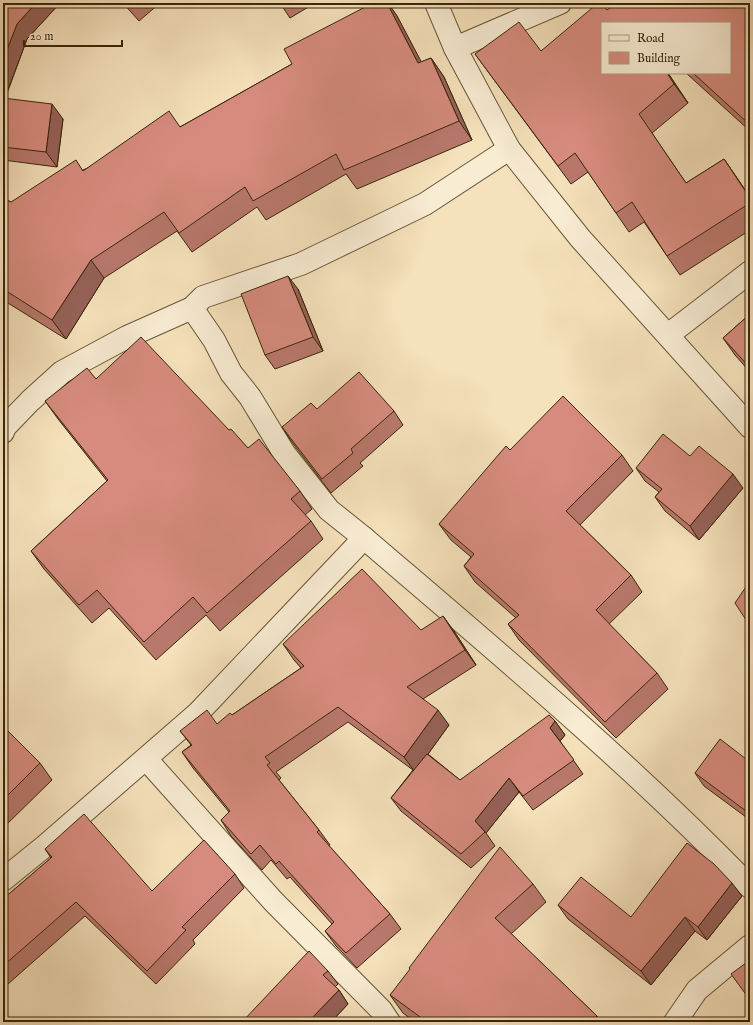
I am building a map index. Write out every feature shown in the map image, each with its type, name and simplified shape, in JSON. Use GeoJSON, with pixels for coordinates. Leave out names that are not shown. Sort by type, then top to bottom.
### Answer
{"type":"FeatureCollection","features":[{"type":"Feature","properties":{"kind":"street"},"geometry":{"type":"LineString","coordinates":[[436,3],[455,48],[509,149],[580,238],[750,427]]}},
{"type":"Feature","properties":{"kind":"street"},"geometry":{"type":"LineString","coordinates":[[455,48],[560,3]]}},
{"type":"Feature","properties":{"kind":"street"},"geometry":{"type":"LineString","coordinates":[[3,432],[5,427],[30,401],[62,372],[127,337],[192,308],[203,297],[301,264],[425,204],[509,149]]}},
{"type":"Feature","properties":{"kind":"street"},"geometry":{"type":"LineString","coordinates":[[668,336],[750,272]]}},
{"type":"Feature","properties":{"kind":"street"},"geometry":{"type":"LineString","coordinates":[[192,308],[214,340],[231,373],[250,397],[284,453],[329,510],[364,538],[569,714],[701,836],[750,887]]}},
{"type":"Feature","properties":{"kind":"street"},"geometry":{"type":"LineString","coordinates":[[3,880],[45,846],[198,713],[364,538]]}},
{"type":"Feature","properties":{"kind":"street"},"geometry":{"type":"LineString","coordinates":[[146,759],[380,1018]]}},
{"type":"Feature","properties":{"kind":"street"},"geometry":{"type":"LineString","coordinates":[[674,1022],[697,990],[750,946]]}},
{"type":"Feature","properties":{"kind":"building"},"geometry":{"type":"Polygon","coordinates":[[[3,3],[36,3],[17,24],[3,60],[3,3]]]}},
{"type":"Feature","properties":{"kind":"building"},"geometry":{"type":"Polygon","coordinates":[[[125,3],[132,3],[128,6],[125,3]]]}},
{"type":"Feature","properties":{"kind":"building"},"geometry":{"type":"Polygon","coordinates":[[[373,3],[387,3],[418,63],[431,58],[459,121],[344,170],[336,154],[253,201],[245,187],[179,233],[164,212],[91,260],[52,320],[3,289],[3,198],[11,202],[76,160],[83,171],[169,111],[180,127],[292,64],[284,49],[373,3]]]}},
{"type":"Feature","properties":{"kind":"building"},"geometry":{"type":"Polygon","coordinates":[[[598,3],[601,3],[607,10],[617,3],[750,3],[750,125],[694,74],[731,74],[731,22],[601,22],[601,74],[668,74],[674,84],[639,114],[686,183],[724,159],[750,198],[750,203],[667,256],[632,202],[616,213],[575,153],[558,166],[475,54],[519,22],[541,51],[598,3]]]}},
{"type":"Feature","properties":{"kind":"building"},"geometry":{"type":"Polygon","coordinates":[[[3,98],[52,104],[46,152],[3,147],[3,98]]]}},
{"type":"Feature","properties":{"kind":"building"},"geometry":{"type":"Polygon","coordinates":[[[288,276],[313,337],[265,355],[241,294],[288,276]]]}},
{"type":"Feature","properties":{"kind":"building"},"geometry":{"type":"Polygon","coordinates":[[[750,314],[750,368],[723,338],[750,314]]]}},
{"type":"Feature","properties":{"kind":"building"},"geometry":{"type":"Polygon","coordinates":[[[141,337],[248,448],[259,439],[300,491],[291,499],[311,521],[207,613],[193,597],[144,642],[97,590],[79,605],[31,551],[108,480],[45,401],[87,368],[96,379],[141,337]]]}},
{"type":"Feature","properties":{"kind":"building"},"geometry":{"type":"Polygon","coordinates":[[[359,372],[394,411],[351,449],[353,453],[322,479],[282,427],[311,403],[317,409],[359,372]]]}},
{"type":"Feature","properties":{"kind":"building"},"geometry":{"type":"Polygon","coordinates":[[[563,396],[622,455],[566,511],[631,575],[596,610],[657,673],[605,722],[508,624],[519,615],[464,566],[474,554],[439,524],[506,446],[510,450],[563,396]]]}},
{"type":"Feature","properties":{"kind":"building"},"geometry":{"type":"Polygon","coordinates":[[[663,434],[690,456],[699,446],[733,474],[690,526],[655,497],[662,489],[636,468],[663,434]]]}},
{"type":"Feature","properties":{"kind":"building"},"geometry":{"type":"Polygon","coordinates":[[[362,569],[421,630],[443,616],[465,650],[407,687],[438,710],[404,757],[338,707],[265,757],[270,763],[267,765],[319,830],[317,832],[390,914],[346,953],[325,931],[334,922],[279,861],[276,864],[260,845],[251,854],[221,820],[230,811],[182,752],[192,745],[180,731],[207,710],[217,724],[230,713],[232,715],[304,666],[283,644],[362,569]]]}},
{"type":"Feature","properties":{"kind":"building"},"geometry":{"type":"Polygon","coordinates":[[[750,581],[750,624],[735,603],[750,581]]]}},
{"type":"Feature","properties":{"kind":"building"},"geometry":{"type":"Polygon","coordinates":[[[549,715],[555,721],[550,728],[574,760],[523,796],[509,778],[475,821],[485,832],[461,854],[391,798],[427,754],[460,780],[549,715]]]}},
{"type":"Feature","properties":{"kind":"building"},"geometry":{"type":"Polygon","coordinates":[[[3,726],[40,763],[3,800],[3,726]]]}},
{"type":"Feature","properties":{"kind":"building"},"geometry":{"type":"Polygon","coordinates":[[[720,739],[750,762],[750,814],[695,773],[720,739]]]}},
{"type":"Feature","properties":{"kind":"building"},"geometry":{"type":"Polygon","coordinates":[[[84,814],[152,891],[204,840],[235,874],[182,927],[186,930],[147,971],[76,902],[3,966],[3,899],[52,857],[45,849],[84,814]]]}},
{"type":"Feature","properties":{"kind":"building"},"geometry":{"type":"Polygon","coordinates":[[[687,843],[714,864],[732,883],[698,927],[685,917],[641,971],[558,905],[581,877],[631,917],[687,843]]]}},
{"type":"Feature","properties":{"kind":"building"},"geometry":{"type":"Polygon","coordinates":[[[500,847],[533,884],[495,918],[597,1016],[591,1022],[427,1022],[390,995],[500,847]]]}},
{"type":"Feature","properties":{"kind":"building"},"geometry":{"type":"Polygon","coordinates":[[[309,951],[328,971],[323,975],[339,990],[311,1019],[315,1022],[242,1022],[309,951]]]}},
{"type":"Feature","properties":{"kind":"building"},"geometry":{"type":"Polygon","coordinates":[[[750,960],[750,1000],[731,974],[750,960]]]}}]}
